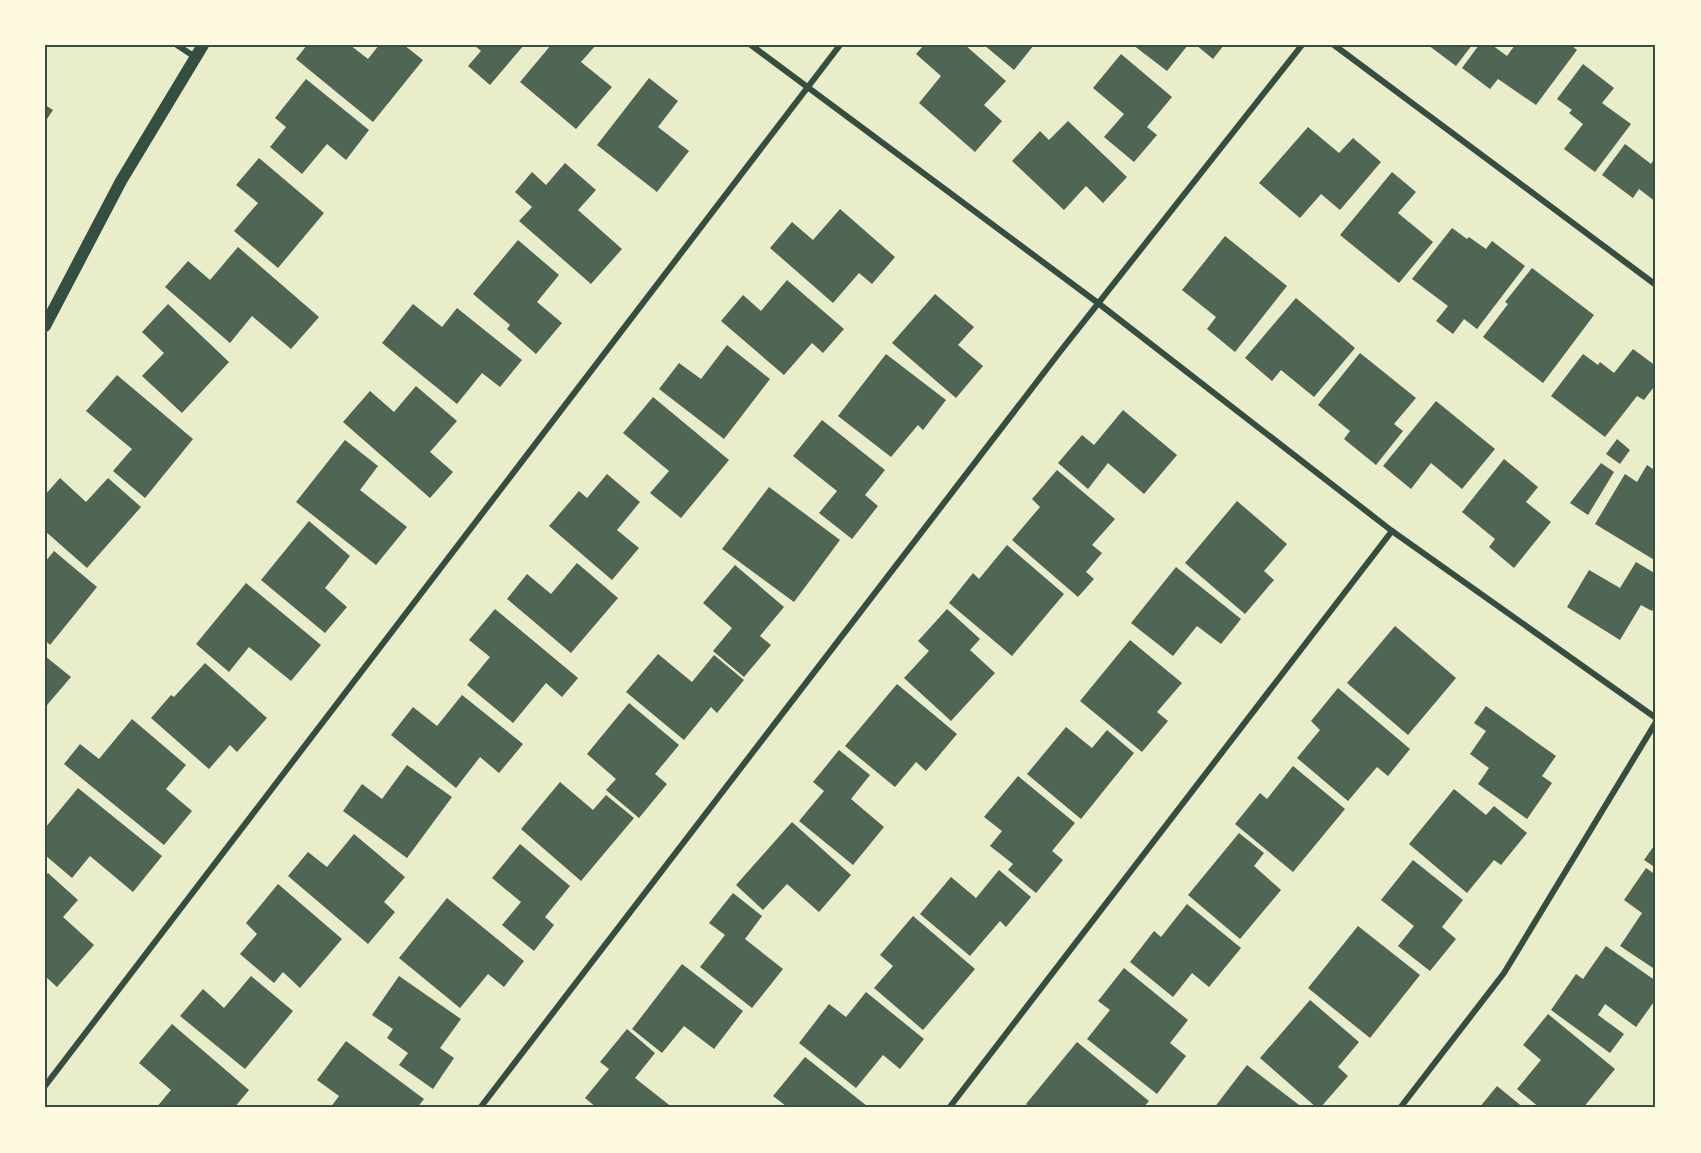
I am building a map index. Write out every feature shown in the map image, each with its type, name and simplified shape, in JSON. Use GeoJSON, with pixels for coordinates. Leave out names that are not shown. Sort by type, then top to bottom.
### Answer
{"type":"FeatureCollection","features":[{"type":"Feature","properties":{"kind":"main road"},"geometry":{"type":"LineString","coordinates":[[45,326],[121,181],[203,45]]}},
{"type":"Feature","properties":{"kind":"street"},"geometry":{"type":"LineString","coordinates":[[177,45],[195,57]]}},
{"type":"Feature","properties":{"kind":"street"},"geometry":{"type":"LineString","coordinates":[[751,45],[1098,303],[1392,531],[1656,718]]}},
{"type":"Feature","properties":{"kind":"street"},"geometry":{"type":"LineString","coordinates":[[45,1086],[840,45]]}},
{"type":"Feature","properties":{"kind":"street"},"geometry":{"type":"LineString","coordinates":[[480,1108],[1098,303],[1302,45]]}},
{"type":"Feature","properties":{"kind":"street"},"geometry":{"type":"LineString","coordinates":[[1334,45],[1656,285]]}},
{"type":"Feature","properties":{"kind":"street"},"geometry":{"type":"LineString","coordinates":[[949,1108],[1392,531]]}},
{"type":"Feature","properties":{"kind":"street"},"geometry":{"type":"LineString","coordinates":[[1400,1108],[1504,973],[1656,722]]}},
{"type":"Feature","properties":{"kind":"building"},"geometry":{"type":"Polygon","coordinates":[[[307,45],[350,45],[368,59],[379,45],[404,45],[423,60],[373,122],[296,59],[307,45]]]}},
{"type":"Feature","properties":{"kind":"building"},"geometry":{"type":"Polygon","coordinates":[[[474,45],[524,45],[490,85],[468,66],[481,51],[474,45]]]}},
{"type":"Feature","properties":{"kind":"building"},"geometry":{"type":"Polygon","coordinates":[[[551,45],[596,45],[581,62],[612,87],[576,129],[520,82],[551,45]]]}},
{"type":"Feature","properties":{"kind":"building"},"geometry":{"type":"Polygon","coordinates":[[[924,45],[965,45],[1006,81],[984,105],[1002,121],[975,152],[919,103],[941,76],[916,54],[924,45]]]}},
{"type":"Feature","properties":{"kind":"building"},"geometry":{"type":"Polygon","coordinates":[[[984,45],[1034,45],[1014,70],[984,45]]]}},
{"type":"Feature","properties":{"kind":"building"},"geometry":{"type":"Polygon","coordinates":[[[1133,45],[1188,45],[1167,71],[1133,45]]]}},
{"type":"Feature","properties":{"kind":"building"},"geometry":{"type":"Polygon","coordinates":[[[1196,45],[1224,45],[1213,59],[1196,45]]]}},
{"type":"Feature","properties":{"kind":"building"},"geometry":{"type":"Polygon","coordinates":[[[1428,45],[1472,45],[1456,66],[1428,45]]]}},
{"type":"Feature","properties":{"kind":"building"},"geometry":{"type":"Polygon","coordinates":[[[1479,45],[1492,45],[1507,56],[1515,45],[1571,45],[1577,50],[1536,105],[1498,79],[1490,89],[1462,68],[1479,45]]]}},
{"type":"Feature","properties":{"kind":"building"},"geometry":{"type":"Polygon","coordinates":[[[1121,54],[1172,97],[1147,127],[1157,135],[1134,162],[1104,137],[1124,114],[1093,88],[1121,54]]]}},
{"type":"Feature","properties":{"kind":"building"},"geometry":{"type":"Polygon","coordinates":[[[1583,64],[1614,88],[1602,103],[1631,124],[1595,172],[1564,149],[1583,124],[1569,113],[1572,110],[1557,99],[1583,64]]]}},
{"type":"Feature","properties":{"kind":"building"},"geometry":{"type":"Polygon","coordinates":[[[649,78],[678,101],[658,127],[689,151],[657,192],[597,145],[649,78]]]}},
{"type":"Feature","properties":{"kind":"building"},"geometry":{"type":"Polygon","coordinates":[[[306,79],[369,130],[346,160],[327,144],[302,174],[270,147],[286,127],[275,118],[306,79]]]}},
{"type":"Feature","properties":{"kind":"building"},"geometry":{"type":"Polygon","coordinates":[[[45,105],[53,110],[45,122],[45,105]]]}},
{"type":"Feature","properties":{"kind":"building"},"geometry":{"type":"Polygon","coordinates":[[[1068,121],[1127,177],[1103,203],[1086,186],[1064,210],[1012,161],[1040,131],[1049,140],[1068,121]]]}},
{"type":"Feature","properties":{"kind":"building"},"geometry":{"type":"Polygon","coordinates":[[[1308,127],[1339,153],[1353,138],[1381,162],[1340,210],[1321,194],[1300,218],[1259,183],[1308,127]]]}},
{"type":"Feature","properties":{"kind":"building"},"geometry":{"type":"Polygon","coordinates":[[[1625,144],[1651,164],[1656,156],[1656,202],[1639,189],[1633,198],[1602,175],[1625,144]]]}},
{"type":"Feature","properties":{"kind":"building"},"geometry":{"type":"Polygon","coordinates":[[[259,158],[324,213],[278,268],[234,231],[258,203],[236,185],[259,158]]]}},
{"type":"Feature","properties":{"kind":"building"},"geometry":{"type":"Polygon","coordinates":[[[565,163],[596,190],[578,210],[622,249],[591,284],[519,221],[532,207],[515,192],[532,172],[546,185],[565,163]]]}},
{"type":"Feature","properties":{"kind":"building"},"geometry":{"type":"Polygon","coordinates":[[[1392,172],[1416,192],[1398,213],[1433,242],[1399,283],[1340,235],[1392,172]]]}},
{"type":"Feature","properties":{"kind":"building"},"geometry":{"type":"Polygon","coordinates":[[[840,209],[895,257],[872,284],[859,273],[833,303],[770,248],[792,222],[813,240],[840,209]]]}},
{"type":"Feature","properties":{"kind":"building"},"geometry":{"type":"Polygon","coordinates":[[[1452,228],[1486,249],[1492,241],[1525,266],[1477,329],[1464,319],[1453,334],[1436,321],[1448,306],[1412,279],[1452,228]]]}},
{"type":"Feature","properties":{"kind":"building"},"geometry":{"type":"Polygon","coordinates":[[[1225,236],[1287,286],[1235,352],[1207,329],[1216,317],[1182,290],[1225,236]]]}},
{"type":"Feature","properties":{"kind":"building"},"geometry":{"type":"Polygon","coordinates":[[[518,240],[559,275],[537,302],[562,323],[536,354],[507,329],[510,325],[473,294],[518,240]]]}},
{"type":"Feature","properties":{"kind":"building"},"geometry":{"type":"Polygon","coordinates":[[[238,247],[319,317],[291,349],[252,316],[230,343],[165,287],[188,261],[210,280],[238,247]]]}},
{"type":"Feature","properties":{"kind":"building"},"geometry":{"type":"Polygon","coordinates":[[[1532,268],[1594,315],[1543,383],[1483,337],[1508,304],[1505,302],[1532,268]]]}},
{"type":"Feature","properties":{"kind":"building"},"geometry":{"type":"Polygon","coordinates":[[[787,280],[844,329],[823,353],[812,343],[784,375],[721,321],[743,295],[761,311],[787,280]]]}},
{"type":"Feature","properties":{"kind":"building"},"geometry":{"type":"Polygon","coordinates":[[[935,294],[974,327],[958,345],[983,366],[956,398],[892,343],[935,294]]]}},
{"type":"Feature","properties":{"kind":"building"},"geometry":{"type":"Polygon","coordinates":[[[1296,298],[1355,348],[1314,397],[1281,370],[1272,381],[1245,358],[1296,298]]]}},
{"type":"Feature","properties":{"kind":"building"},"geometry":{"type":"Polygon","coordinates":[[[168,304],[229,362],[182,413],[142,376],[164,353],[142,332],[168,304]]]}},
{"type":"Feature","properties":{"kind":"building"},"geometry":{"type":"Polygon","coordinates":[[[413,304],[442,327],[457,308],[522,360],[500,387],[482,373],[457,404],[382,343],[413,304]]]}},
{"type":"Feature","properties":{"kind":"building"},"geometry":{"type":"Polygon","coordinates":[[[727,345],[770,379],[724,439],[659,389],[679,363],[701,379],[727,345]]]}},
{"type":"Feature","properties":{"kind":"building"},"geometry":{"type":"Polygon","coordinates":[[[1633,349],[1656,366],[1656,384],[1644,400],[1637,396],[1605,437],[1551,396],[1583,354],[1598,365],[1600,362],[1614,373],[1633,349]]]}},
{"type":"Feature","properties":{"kind":"building"},"geometry":{"type":"Polygon","coordinates":[[[1360,353],[1416,398],[1394,424],[1403,431],[1376,465],[1344,439],[1350,431],[1318,405],[1360,353]]]}},
{"type":"Feature","properties":{"kind":"building"},"geometry":{"type":"Polygon","coordinates":[[[886,354],[946,400],[923,430],[918,425],[891,457],[838,416],[886,354]]]}},
{"type":"Feature","properties":{"kind":"building"},"geometry":{"type":"Polygon","coordinates":[[[117,375],[193,439],[145,498],[113,471],[132,449],[86,411],[117,375]]]}},
{"type":"Feature","properties":{"kind":"building"},"geometry":{"type":"Polygon","coordinates":[[[416,386],[457,421],[430,452],[453,472],[430,498],[343,422],[370,391],[394,412],[416,386]]]}},
{"type":"Feature","properties":{"kind":"building"},"geometry":{"type":"Polygon","coordinates":[[[653,397],[729,460],[681,518],[650,493],[669,471],[623,433],[653,397]]]}},
{"type":"Feature","properties":{"kind":"building"},"geometry":{"type":"Polygon","coordinates":[[[1436,401],[1495,449],[1462,489],[1431,463],[1411,489],[1383,466],[1436,401]]]}},
{"type":"Feature","properties":{"kind":"building"},"geometry":{"type":"Polygon","coordinates":[[[1123,410],[1177,455],[1144,494],[1108,463],[1088,489],[1058,463],[1082,435],[1094,445],[1123,410]]]}},
{"type":"Feature","properties":{"kind":"building"},"geometry":{"type":"Polygon","coordinates":[[[822,420],[885,470],[865,495],[878,506],[852,539],[819,513],[837,491],[793,456],[822,420]]]}},
{"type":"Feature","properties":{"kind":"building"},"geometry":{"type":"Polygon","coordinates":[[[1617,439],[1630,450],[1620,464],[1606,454],[1617,439]]]}},
{"type":"Feature","properties":{"kind":"building"},"geometry":{"type":"Polygon","coordinates":[[[345,440],[378,466],[360,490],[407,527],[376,565],[296,502],[345,440]]]}},
{"type":"Feature","properties":{"kind":"building"},"geometry":{"type":"Polygon","coordinates":[[[1504,459],[1538,487],[1526,502],[1551,522],[1514,568],[1489,547],[1495,539],[1462,512],[1504,459]]]}},
{"type":"Feature","properties":{"kind":"building"},"geometry":{"type":"Polygon","coordinates":[[[1601,463],[1614,472],[1588,515],[1570,503],[1601,463]]]}},
{"type":"Feature","properties":{"kind":"building"},"geometry":{"type":"Polygon","coordinates":[[[1647,465],[1656,471],[1656,561],[1595,524],[1625,474],[1637,482],[1647,465]]]}},
{"type":"Feature","properties":{"kind":"building"},"geometry":{"type":"Polygon","coordinates":[[[1057,470],[1115,519],[1092,545],[1102,553],[1086,572],[1094,579],[1078,597],[1012,540],[1040,507],[1032,499],[1057,470]]]}},
{"type":"Feature","properties":{"kind":"building"},"geometry":{"type":"Polygon","coordinates":[[[607,474],[640,502],[617,530],[639,548],[612,580],[549,526],[579,491],[587,498],[607,474]]]}},
{"type":"Feature","properties":{"kind":"building"},"geometry":{"type":"Polygon","coordinates":[[[60,478],[86,502],[108,478],[141,507],[87,568],[45,531],[45,495],[60,478]]]}},
{"type":"Feature","properties":{"kind":"building"},"geometry":{"type":"Polygon","coordinates":[[[769,487],[840,540],[794,602],[722,549],[769,487]]]}},
{"type":"Feature","properties":{"kind":"building"},"geometry":{"type":"Polygon","coordinates":[[[1237,501],[1287,544],[1264,571],[1274,580],[1245,614],[1185,563],[1237,501]]]}},
{"type":"Feature","properties":{"kind":"building"},"geometry":{"type":"Polygon","coordinates":[[[309,521],[350,556],[325,588],[347,607],[325,633],[261,580],[309,521]]]}},
{"type":"Feature","properties":{"kind":"building"},"geometry":{"type":"Polygon","coordinates":[[[1007,545],[1064,594],[1012,656],[949,603],[973,573],[979,579],[1007,545]]]}},
{"type":"Feature","properties":{"kind":"building"},"geometry":{"type":"Polygon","coordinates":[[[54,551],[97,587],[50,645],[45,640],[45,562],[54,551]]]}},
{"type":"Feature","properties":{"kind":"building"},"geometry":{"type":"Polygon","coordinates":[[[1636,562],[1656,574],[1656,604],[1652,611],[1641,605],[1620,640],[1567,607],[1589,570],[1620,588],[1636,562]]]}},
{"type":"Feature","properties":{"kind":"building"},"geometry":{"type":"Polygon","coordinates":[[[577,563],[618,598],[571,653],[507,599],[527,574],[551,594],[577,563]]]}},
{"type":"Feature","properties":{"kind":"building"},"geometry":{"type":"Polygon","coordinates":[[[735,565],[784,607],[760,636],[771,645],[744,677],[713,651],[732,628],[703,603],[735,565]]]}},
{"type":"Feature","properties":{"kind":"building"},"geometry":{"type":"Polygon","coordinates":[[[1176,567],[1241,619],[1221,644],[1197,626],[1173,656],[1131,623],[1176,567]]]}},
{"type":"Feature","properties":{"kind":"building"},"geometry":{"type":"Polygon","coordinates":[[[246,583],[321,645],[291,681],[249,647],[229,672],[196,644],[246,583]]]}},
{"type":"Feature","properties":{"kind":"building"},"geometry":{"type":"Polygon","coordinates":[[[495,609],[578,678],[562,697],[546,683],[513,723],[467,685],[490,657],[469,640],[495,609]]]}},
{"type":"Feature","properties":{"kind":"building"},"geometry":{"type":"Polygon","coordinates":[[[947,609],[980,639],[970,650],[995,673],[951,721],[904,678],[929,651],[918,641],[947,609]]]}},
{"type":"Feature","properties":{"kind":"building"},"geometry":{"type":"Polygon","coordinates":[[[1395,626],[1456,678],[1408,735],[1347,683],[1395,626]]]}},
{"type":"Feature","properties":{"kind":"building"},"geometry":{"type":"Polygon","coordinates":[[[1130,640],[1182,683],[1157,712],[1168,721],[1142,752],[1080,701],[1130,640]]]}},
{"type":"Feature","properties":{"kind":"building"},"geometry":{"type":"Polygon","coordinates":[[[658,654],[692,682],[714,655],[744,680],[717,713],[711,707],[684,740],[626,692],[658,654]]]}},
{"type":"Feature","properties":{"kind":"building"},"geometry":{"type":"Polygon","coordinates":[[[45,656],[71,677],[47,705],[45,703],[45,656]]]}},
{"type":"Feature","properties":{"kind":"building"},"geometry":{"type":"Polygon","coordinates":[[[205,663],[267,718],[237,752],[230,745],[209,769],[151,718],[171,695],[174,697],[205,663]]]}},
{"type":"Feature","properties":{"kind":"building"},"geometry":{"type":"Polygon","coordinates":[[[897,684],[957,734],[926,771],[916,762],[895,787],[845,746],[897,684]]]}},
{"type":"Feature","properties":{"kind":"building"},"geometry":{"type":"Polygon","coordinates":[[[1338,688],[1410,749],[1388,776],[1377,767],[1348,801],[1297,758],[1320,730],[1311,721],[1338,688]]]}},
{"type":"Feature","properties":{"kind":"building"},"geometry":{"type":"Polygon","coordinates":[[[462,695],[523,744],[499,773],[480,757],[456,788],[391,735],[413,707],[437,726],[462,695]]]}},
{"type":"Feature","properties":{"kind":"building"},"geometry":{"type":"Polygon","coordinates":[[[629,703],[679,745],[655,774],[667,784],[639,818],[606,790],[616,779],[587,754],[629,703]]]}},
{"type":"Feature","properties":{"kind":"building"},"geometry":{"type":"Polygon","coordinates":[[[1486,706],[1556,756],[1542,776],[1552,783],[1527,819],[1478,784],[1489,768],[1470,754],[1486,731],[1474,723],[1486,706]]]}},
{"type":"Feature","properties":{"kind":"building"},"geometry":{"type":"Polygon","coordinates":[[[132,719],[186,765],[166,789],[192,811],[164,845],[64,764],[80,744],[99,759],[132,719]]]}},
{"type":"Feature","properties":{"kind":"building"},"geometry":{"type":"Polygon","coordinates":[[[1066,727],[1092,748],[1107,730],[1134,753],[1081,819],[1027,774],[1066,727]]]}},
{"type":"Feature","properties":{"kind":"building"},"geometry":{"type":"Polygon","coordinates":[[[839,750],[870,775],[851,799],[884,827],[853,865],[799,821],[824,791],[813,782],[839,750]]]}},
{"type":"Feature","properties":{"kind":"building"},"geometry":{"type":"Polygon","coordinates":[[[407,765],[452,797],[407,858],[343,811],[362,784],[382,799],[407,765]]]}},
{"type":"Feature","properties":{"kind":"building"},"geometry":{"type":"Polygon","coordinates":[[[1293,766],[1345,809],[1293,872],[1235,824],[1260,793],[1267,799],[1293,766]]]}},
{"type":"Feature","properties":{"kind":"building"},"geometry":{"type":"Polygon","coordinates":[[[1018,776],[1075,823],[1052,851],[1063,860],[1036,893],[1008,870],[1013,864],[990,846],[1002,831],[984,817],[1018,776]]]}},
{"type":"Feature","properties":{"kind":"building"},"geometry":{"type":"Polygon","coordinates":[[[560,782],[593,810],[606,795],[634,818],[581,881],[521,829],[560,782]]]}},
{"type":"Feature","properties":{"kind":"building"},"geometry":{"type":"Polygon","coordinates":[[[78,788],[162,856],[133,892],[90,856],[72,878],[45,855],[45,828],[78,788]]]}},
{"type":"Feature","properties":{"kind":"building"},"geometry":{"type":"Polygon","coordinates":[[[1454,789],[1486,815],[1494,806],[1527,833],[1501,865],[1494,860],[1467,893],[1409,844],[1454,789]]]}},
{"type":"Feature","properties":{"kind":"building"},"geometry":{"type":"Polygon","coordinates":[[[792,822],[851,875],[819,912],[787,884],[763,910],[736,885],[792,822]]]}},
{"type":"Feature","properties":{"kind":"building"},"geometry":{"type":"Polygon","coordinates":[[[1239,833],[1264,853],[1254,866],[1281,890],[1240,939],[1188,895],[1239,833]]]}},
{"type":"Feature","properties":{"kind":"building"},"geometry":{"type":"Polygon","coordinates":[[[354,834],[405,877],[384,902],[395,912],[368,944],[288,876],[308,852],[327,867],[354,834]]]}},
{"type":"Feature","properties":{"kind":"building"},"geometry":{"type":"Polygon","coordinates":[[[1656,843],[1656,868],[1644,860],[1656,843]]]}},
{"type":"Feature","properties":{"kind":"building"},"geometry":{"type":"Polygon","coordinates":[[[520,844],[570,886],[545,917],[554,925],[534,951],[502,925],[521,902],[492,878],[520,844]]]}},
{"type":"Feature","properties":{"kind":"building"},"geometry":{"type":"Polygon","coordinates":[[[1413,860],[1463,900],[1442,927],[1456,939],[1430,971],[1398,946],[1414,926],[1381,900],[1413,860]]]}},
{"type":"Feature","properties":{"kind":"building"},"geometry":{"type":"Polygon","coordinates":[[[1646,868],[1656,875],[1656,970],[1620,946],[1642,913],[1624,900],[1646,868]]]}},
{"type":"Feature","properties":{"kind":"building"},"geometry":{"type":"Polygon","coordinates":[[[999,870],[1031,897],[1006,927],[1000,921],[970,956],[920,914],[951,877],[976,898],[999,870]]]}},
{"type":"Feature","properties":{"kind":"building"},"geometry":{"type":"Polygon","coordinates":[[[48,873],[78,900],[63,917],[94,945],[57,987],[45,976],[45,876],[48,873]]]}},
{"type":"Feature","properties":{"kind":"building"},"geometry":{"type":"Polygon","coordinates":[[[278,884],[342,939],[300,988],[283,972],[274,983],[240,954],[257,934],[246,923],[278,884]]]}},
{"type":"Feature","properties":{"kind":"building"},"geometry":{"type":"Polygon","coordinates":[[[733,893],[762,916],[745,939],[783,969],[752,1008],[700,967],[725,935],[709,923],[733,893]]]}},
{"type":"Feature","properties":{"kind":"building"},"geometry":{"type":"Polygon","coordinates":[[[447,898],[524,961],[504,987],[488,974],[460,1008],[399,958],[447,898]]]}},
{"type":"Feature","properties":{"kind":"building"},"geometry":{"type":"Polygon","coordinates":[[[1187,904],[1241,948],[1209,987],[1192,973],[1173,997],[1130,962],[1154,931],[1161,937],[1187,904]]]}},
{"type":"Feature","properties":{"kind":"building"},"geometry":{"type":"Polygon","coordinates":[[[913,916],[975,969],[923,1030],[874,988],[893,966],[880,955],[913,916]]]}},
{"type":"Feature","properties":{"kind":"building"},"geometry":{"type":"Polygon","coordinates":[[[1358,926],[1420,975],[1370,1038],[1308,988],[1358,926]]]}},
{"type":"Feature","properties":{"kind":"building"},"geometry":{"type":"Polygon","coordinates":[[[1606,946],[1656,981],[1656,999],[1636,1027],[1605,1004],[1598,1015],[1624,1034],[1610,1053],[1551,1010],[1576,974],[1583,979],[1606,946]]]}},
{"type":"Feature","properties":{"kind":"building"},"geometry":{"type":"Polygon","coordinates":[[[682,964],[743,1011],[714,1049],[684,1026],[662,1053],[632,1029],[682,964]]]}},
{"type":"Feature","properties":{"kind":"building"},"geometry":{"type":"Polygon","coordinates":[[[1124,968],[1188,1020],[1170,1043],[1186,1056],[1157,1094],[1087,1039],[1110,1010],[1098,1001],[1124,968]]]}},
{"type":"Feature","properties":{"kind":"building"},"geometry":{"type":"Polygon","coordinates":[[[251,976],[293,1011],[245,1069],[180,1016],[203,989],[224,1008],[251,976]]]}},
{"type":"Feature","properties":{"kind":"building"},"geometry":{"type":"Polygon","coordinates":[[[399,976],[461,1019],[440,1048],[454,1058],[433,1089],[399,1065],[408,1053],[387,1038],[393,1029],[372,1015],[399,976]]]}},
{"type":"Feature","properties":{"kind":"building"},"geometry":{"type":"Polygon","coordinates":[[[866,992],[924,1039],[900,1069],[883,1055],[856,1088],[799,1043],[829,1004],[846,1017],[866,992]]]}},
{"type":"Feature","properties":{"kind":"building"},"geometry":{"type":"Polygon","coordinates":[[[1310,1000],[1359,1042],[1338,1067],[1348,1076],[1320,1108],[1317,1108],[1260,1058],[1310,1000]]]}},
{"type":"Feature","properties":{"kind":"building"},"geometry":{"type":"Polygon","coordinates":[[[1548,1014],[1615,1069],[1583,1108],[1540,1108],[1517,1089],[1541,1060],[1523,1045],[1548,1014]]]}},
{"type":"Feature","properties":{"kind":"building"},"geometry":{"type":"Polygon","coordinates":[[[172,1024],[249,1090],[234,1108],[156,1108],[171,1090],[139,1063],[172,1024]]]}},
{"type":"Feature","properties":{"kind":"building"},"geometry":{"type":"Polygon","coordinates":[[[627,1029],[655,1053],[635,1078],[673,1108],[597,1108],[585,1098],[609,1069],[600,1062],[627,1029]]]}},
{"type":"Feature","properties":{"kind":"building"},"geometry":{"type":"Polygon","coordinates":[[[346,1041],[424,1099],[417,1108],[330,1108],[339,1096],[317,1080],[346,1041]]]}},
{"type":"Feature","properties":{"kind":"building"},"geometry":{"type":"Polygon","coordinates":[[[1077,1042],[1149,1101],[1143,1108],[1031,1108],[1026,1104],[1077,1042]]]}},
{"type":"Feature","properties":{"kind":"building"},"geometry":{"type":"Polygon","coordinates":[[[805,1057],[867,1106],[866,1108],[784,1108],[786,1106],[773,1096],[805,1057]]]}},
{"type":"Feature","properties":{"kind":"building"},"geometry":{"type":"Polygon","coordinates":[[[1247,1065],[1303,1108],[1214,1108],[1247,1065]]]}},
{"type":"Feature","properties":{"kind":"building"},"geometry":{"type":"Polygon","coordinates":[[[1497,1086],[1524,1108],[1479,1108],[1497,1086]]]}}]}
